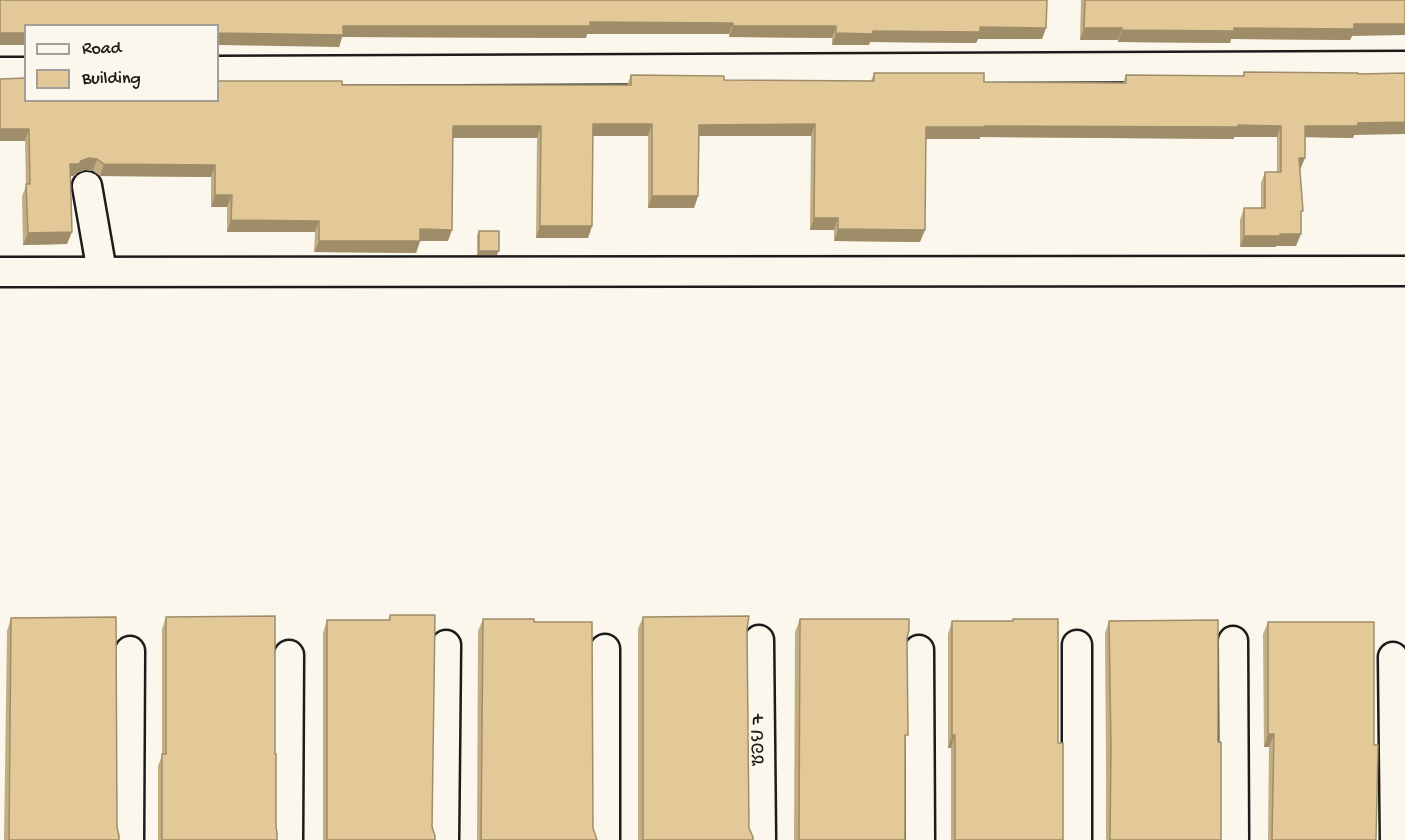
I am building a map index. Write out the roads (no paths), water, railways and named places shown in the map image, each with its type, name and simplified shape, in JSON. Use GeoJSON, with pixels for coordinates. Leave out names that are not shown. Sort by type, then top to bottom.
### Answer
{"type":"FeatureCollection","features":[{"type":"Feature","properties":{"kind":"street"},"geometry":{"type":"LineString","coordinates":[[219,71],[1405,66]]}},
{"type":"Feature","properties":{"kind":"street"},"geometry":{"type":"LineString","coordinates":[[0,72],[24,72]]}},
{"type":"Feature","properties":{"kind":"street"},"geometry":{"type":"LineString","coordinates":[[87,186],[102,272]]}},
{"type":"Feature","properties":{"kind":"street"},"geometry":{"type":"LineString","coordinates":[[0,272],[1405,271]]}},
{"type":"Feature","properties":{"kind":"street","name":"ซอย 7"},"geometry":{"type":"LineString","coordinates":[[759,640],[761,840]]}},
{"type":"Feature","properties":{"kind":"street"},"geometry":{"type":"LineString","coordinates":[[1233,641],[1234,840]]}},
{"type":"Feature","properties":{"kind":"street"},"geometry":{"type":"LineString","coordinates":[[444,840],[446,645]]}},
{"type":"Feature","properties":{"kind":"street"},"geometry":{"type":"LineString","coordinates":[[1077,645],[1077,840]]}},
{"type":"Feature","properties":{"kind":"street"},"geometry":{"type":"LineString","coordinates":[[605,649],[605,840]]}},
{"type":"Feature","properties":{"kind":"street"},"geometry":{"type":"LineString","coordinates":[[919,650],[920,840]]}},
{"type":"Feature","properties":{"kind":"street"},"geometry":{"type":"LineString","coordinates":[[129,840],[130,651]]}},
{"type":"Feature","properties":{"kind":"street"},"geometry":{"type":"LineString","coordinates":[[288,840],[289,655]]}},
{"type":"Feature","properties":{"kind":"street"},"geometry":{"type":"LineString","coordinates":[[1393,657],[1395,840]]}}]}
